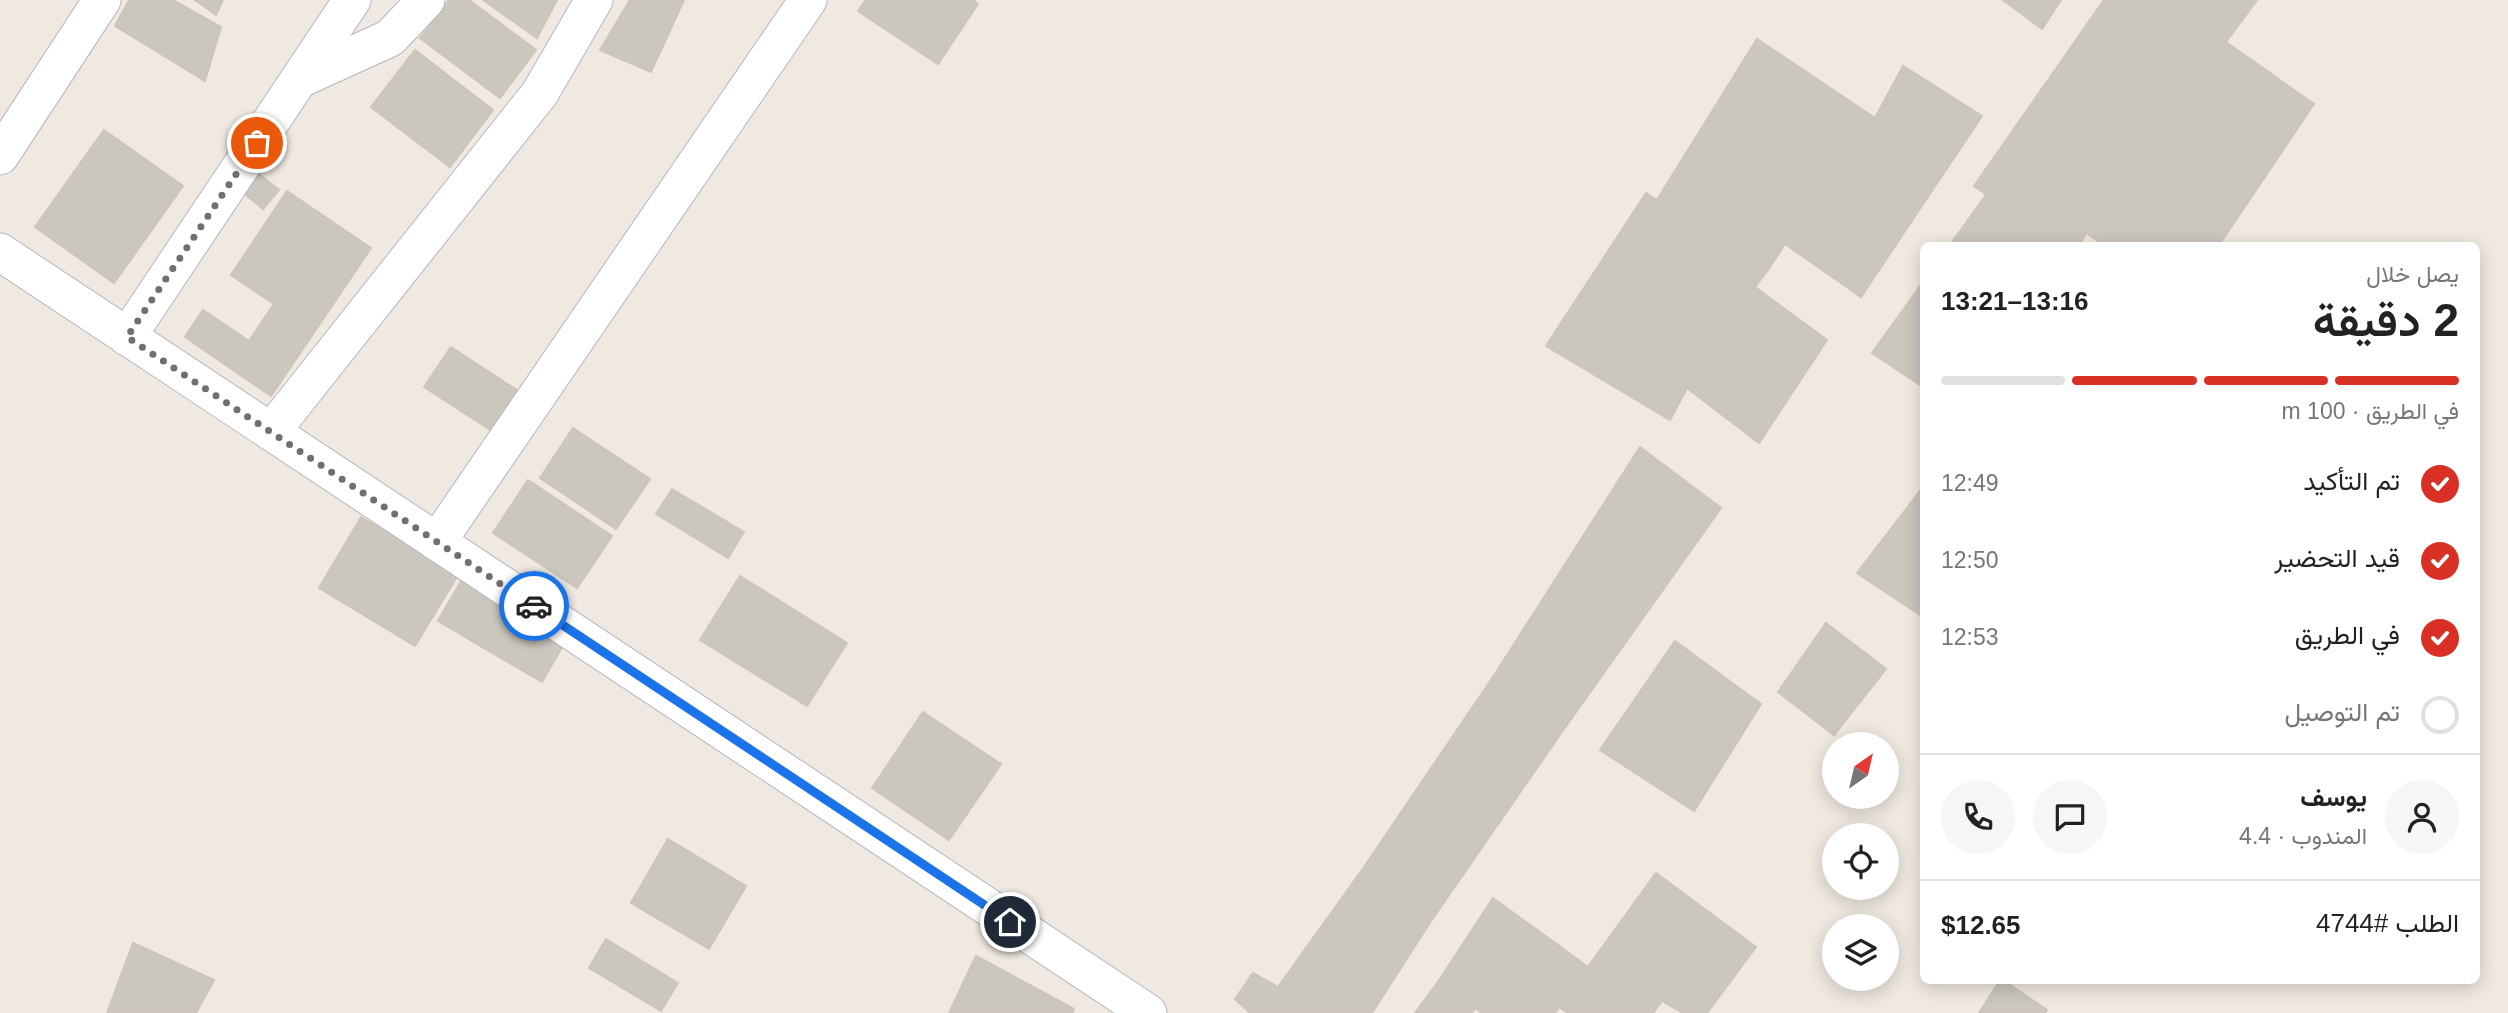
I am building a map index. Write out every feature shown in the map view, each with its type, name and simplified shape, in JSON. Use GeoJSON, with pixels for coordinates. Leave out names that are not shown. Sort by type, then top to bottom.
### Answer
{"type":"FeatureCollection","features":[{"type":"Feature","properties":{"kind":"street"},"geometry":{"type":"LineString","coordinates":[[0,156],[102,0]]}},
{"type":"Feature","properties":{"kind":"street"},"geometry":{"type":"LineString","coordinates":[[127,337],[352,0]]}},
{"type":"Feature","properties":{"kind":"street"},"geometry":{"type":"LineString","coordinates":[[300,79],[390,38],[426,0]]}},
{"type":"Feature","properties":{"kind":"street"},"geometry":{"type":"LineString","coordinates":[[271,432],[540,93],[594,0]]}},
{"type":"Feature","properties":{"kind":"street"},"geometry":{"type":"LineString","coordinates":[[437,542],[808,0]]}},
{"type":"Feature","properties":{"kind":"street"},"geometry":{"type":"LineString","coordinates":[[0,252],[1148,1013]]}},
{"type":"Feature","properties":{"kind":"building"},"geometry":{"type":"Polygon","coordinates":[[[129,0],[173,0],[221,27],[205,81],[115,26],[129,0]]]}},
{"type":"Feature","properties":{"kind":"building"},"geometry":{"type":"Polygon","coordinates":[[[195,0],[223,0],[216,15],[195,0]]]}},
{"type":"Feature","properties":{"kind":"building"},"geometry":{"type":"Polygon","coordinates":[[[449,0],[469,0],[536,50],[500,98],[420,38],[449,0]]]}},
{"type":"Feature","properties":{"kind":"building"},"geometry":{"type":"Polygon","coordinates":[[[483,0],[557,0],[537,38],[483,0]]]}},
{"type":"Feature","properties":{"kind":"building"},"geometry":{"type":"Polygon","coordinates":[[[630,0],[684,0],[651,72],[600,50],[630,0]]]}},
{"type":"Feature","properties":{"kind":"building"},"geometry":{"type":"Polygon","coordinates":[[[866,0],[973,0],[978,4],[938,64],[858,11],[866,0]]]}},
{"type":"Feature","properties":{"kind":"building"},"geometry":{"type":"Polygon","coordinates":[[[2003,0],[2061,0],[2042,29],[2003,0]]]}},
{"type":"Feature","properties":{"kind":"building"},"geometry":{"type":"Polygon","coordinates":[[[2104,0],[2257,0],[2226,42],[2314,104],[2221,242],[2100,242],[2086,233],[2082,242],[2054,242],[1974,186],[2104,0]]]}},
{"type":"Feature","properties":{"kind":"building"},"geometry":{"type":"Polygon","coordinates":[[[1757,39],[1875,118],[1903,66],[1982,116],[1861,297],[1785,244],[1768,270],[1657,200],[1757,39]]]}},
{"type":"Feature","properties":{"kind":"building"},"geometry":{"type":"Polygon","coordinates":[[[415,50],[493,110],[450,167],[371,107],[415,50]]]}},
{"type":"Feature","properties":{"kind":"building"},"geometry":{"type":"Polygon","coordinates":[[[104,130],[183,186],[114,283],[35,227],[104,130]]]}},
{"type":"Feature","properties":{"kind":"building"},"geometry":{"type":"Polygon","coordinates":[[[255,171],[279,190],[263,209],[240,190],[255,171]]]}},
{"type":"Feature","properties":{"kind":"building"},"geometry":{"type":"Polygon","coordinates":[[[287,191],[371,248],[271,396],[185,337],[203,310],[249,341],[274,304],[231,275],[287,191]]]}},
{"type":"Feature","properties":{"kind":"building"},"geometry":{"type":"Polygon","coordinates":[[[1646,193],[1768,270],[1755,287],[1827,340],[1759,443],[1687,388],[1670,420],[1546,346],[1646,193]]]}},
{"type":"Feature","properties":{"kind":"building"},"geometry":{"type":"Polygon","coordinates":[[[1986,195],[2054,242],[1952,242],[1986,195]]]}},
{"type":"Feature","properties":{"kind":"building"},"geometry":{"type":"Polygon","coordinates":[[[1920,286],[1920,385],[1872,353],[1920,286]]]}},
{"type":"Feature","properties":{"kind":"building"},"geometry":{"type":"Polygon","coordinates":[[[451,347],[529,398],[503,438],[424,387],[451,347]]]}},
{"type":"Feature","properties":{"kind":"building"},"geometry":{"type":"Polygon","coordinates":[[[573,428],[650,479],[616,529],[540,478],[573,428]]]}},
{"type":"Feature","properties":{"kind":"building"},"geometry":{"type":"Polygon","coordinates":[[[1640,447],[1721,508],[1564,729],[1493,677],[1640,447]]]}},
{"type":"Feature","properties":{"kind":"building"},"geometry":{"type":"Polygon","coordinates":[[[528,480],[612,536],[577,588],[493,533],[528,480]]]}},
{"type":"Feature","properties":{"kind":"building"},"geometry":{"type":"Polygon","coordinates":[[[672,489],[744,532],[728,558],[656,514],[672,489]]]}},
{"type":"Feature","properties":{"kind":"building"},"geometry":{"type":"Polygon","coordinates":[[[1920,491],[1920,615],[1857,573],[1920,491]]]}},
{"type":"Feature","properties":{"kind":"building"},"geometry":{"type":"Polygon","coordinates":[[[361,517],[458,575],[415,646],[319,588],[361,517]]]}},
{"type":"Feature","properties":{"kind":"building"},"geometry":{"type":"Polygon","coordinates":[[[740,576],[847,643],[807,706],[700,640],[740,576]]]}},
{"type":"Feature","properties":{"kind":"building"},"geometry":{"type":"Polygon","coordinates":[[[461,581],[565,642],[542,682],[438,621],[461,581]]]}},
{"type":"Feature","properties":{"kind":"building"},"geometry":{"type":"Polygon","coordinates":[[[1826,623],[1886,669],[1836,732],[1830,732],[1778,692],[1826,623]]]}},
{"type":"Feature","properties":{"kind":"building"},"geometry":{"type":"Polygon","coordinates":[[[1675,641],[1761,704],[1694,811],[1600,750],[1675,641]]]}},
{"type":"Feature","properties":{"kind":"building"},"geometry":{"type":"Polygon","coordinates":[[[1493,677],[1564,729],[1431,921],[1362,870],[1493,677]]]}},
{"type":"Feature","properties":{"kind":"building"},"geometry":{"type":"Polygon","coordinates":[[[923,712],[1001,764],[949,840],[872,788],[923,712]]]}},
{"type":"Feature","properties":{"kind":"building"},"geometry":{"type":"Polygon","coordinates":[[[668,839],[746,886],[709,949],[631,903],[668,839]]]}},
{"type":"Feature","properties":{"kind":"building"},"geometry":{"type":"Polygon","coordinates":[[[1362,870],[1431,921],[1372,1013],[1250,1013],[1235,999],[1253,973],[1278,987],[1362,870]]]}},
{"type":"Feature","properties":{"kind":"building"},"geometry":{"type":"Polygon","coordinates":[[[1656,873],[1756,947],[1707,1013],[1683,1013],[1662,1001],[1653,1013],[1568,1013],[1559,1007],[1656,873]]]}},
{"type":"Feature","properties":{"kind":"building"},"geometry":{"type":"Polygon","coordinates":[[[1493,898],[1588,967],[1555,1013],[1482,1013],[1438,982],[1493,898]]]}},
{"type":"Feature","properties":{"kind":"building"},"geometry":{"type":"Polygon","coordinates":[[[606,939],[678,983],[661,1011],[589,968],[606,939]]]}},
{"type":"Feature","properties":{"kind":"building"},"geometry":{"type":"Polygon","coordinates":[[[133,943],[214,980],[196,1013],[107,1013],[133,943]]]}},
{"type":"Feature","properties":{"kind":"building"},"geometry":{"type":"Polygon","coordinates":[[[976,956],[1074,1009],[1072,1013],[949,1013],[976,956]]]}},
{"type":"Feature","properties":{"kind":"building"},"geometry":{"type":"Polygon","coordinates":[[[1438,982],[1475,1008],[1472,1013],[1415,1013],[1438,982]]]}},
{"type":"Feature","properties":{"kind":"building"},"geometry":{"type":"Polygon","coordinates":[[[1997,984],[2009,984],[2047,1010],[2045,1013],[1979,1013],[1997,984]]]}},
{"type":"Feature","properties":{"kind":"way so far"},"geometry":{"type":"LineString","coordinates":[[257,143],[127,337],[534,606]]}},
{"type":"Feature","properties":{"kind":"route"},"geometry":{"type":"LineString","coordinates":[[534,606],[1010,922]]}}]}
